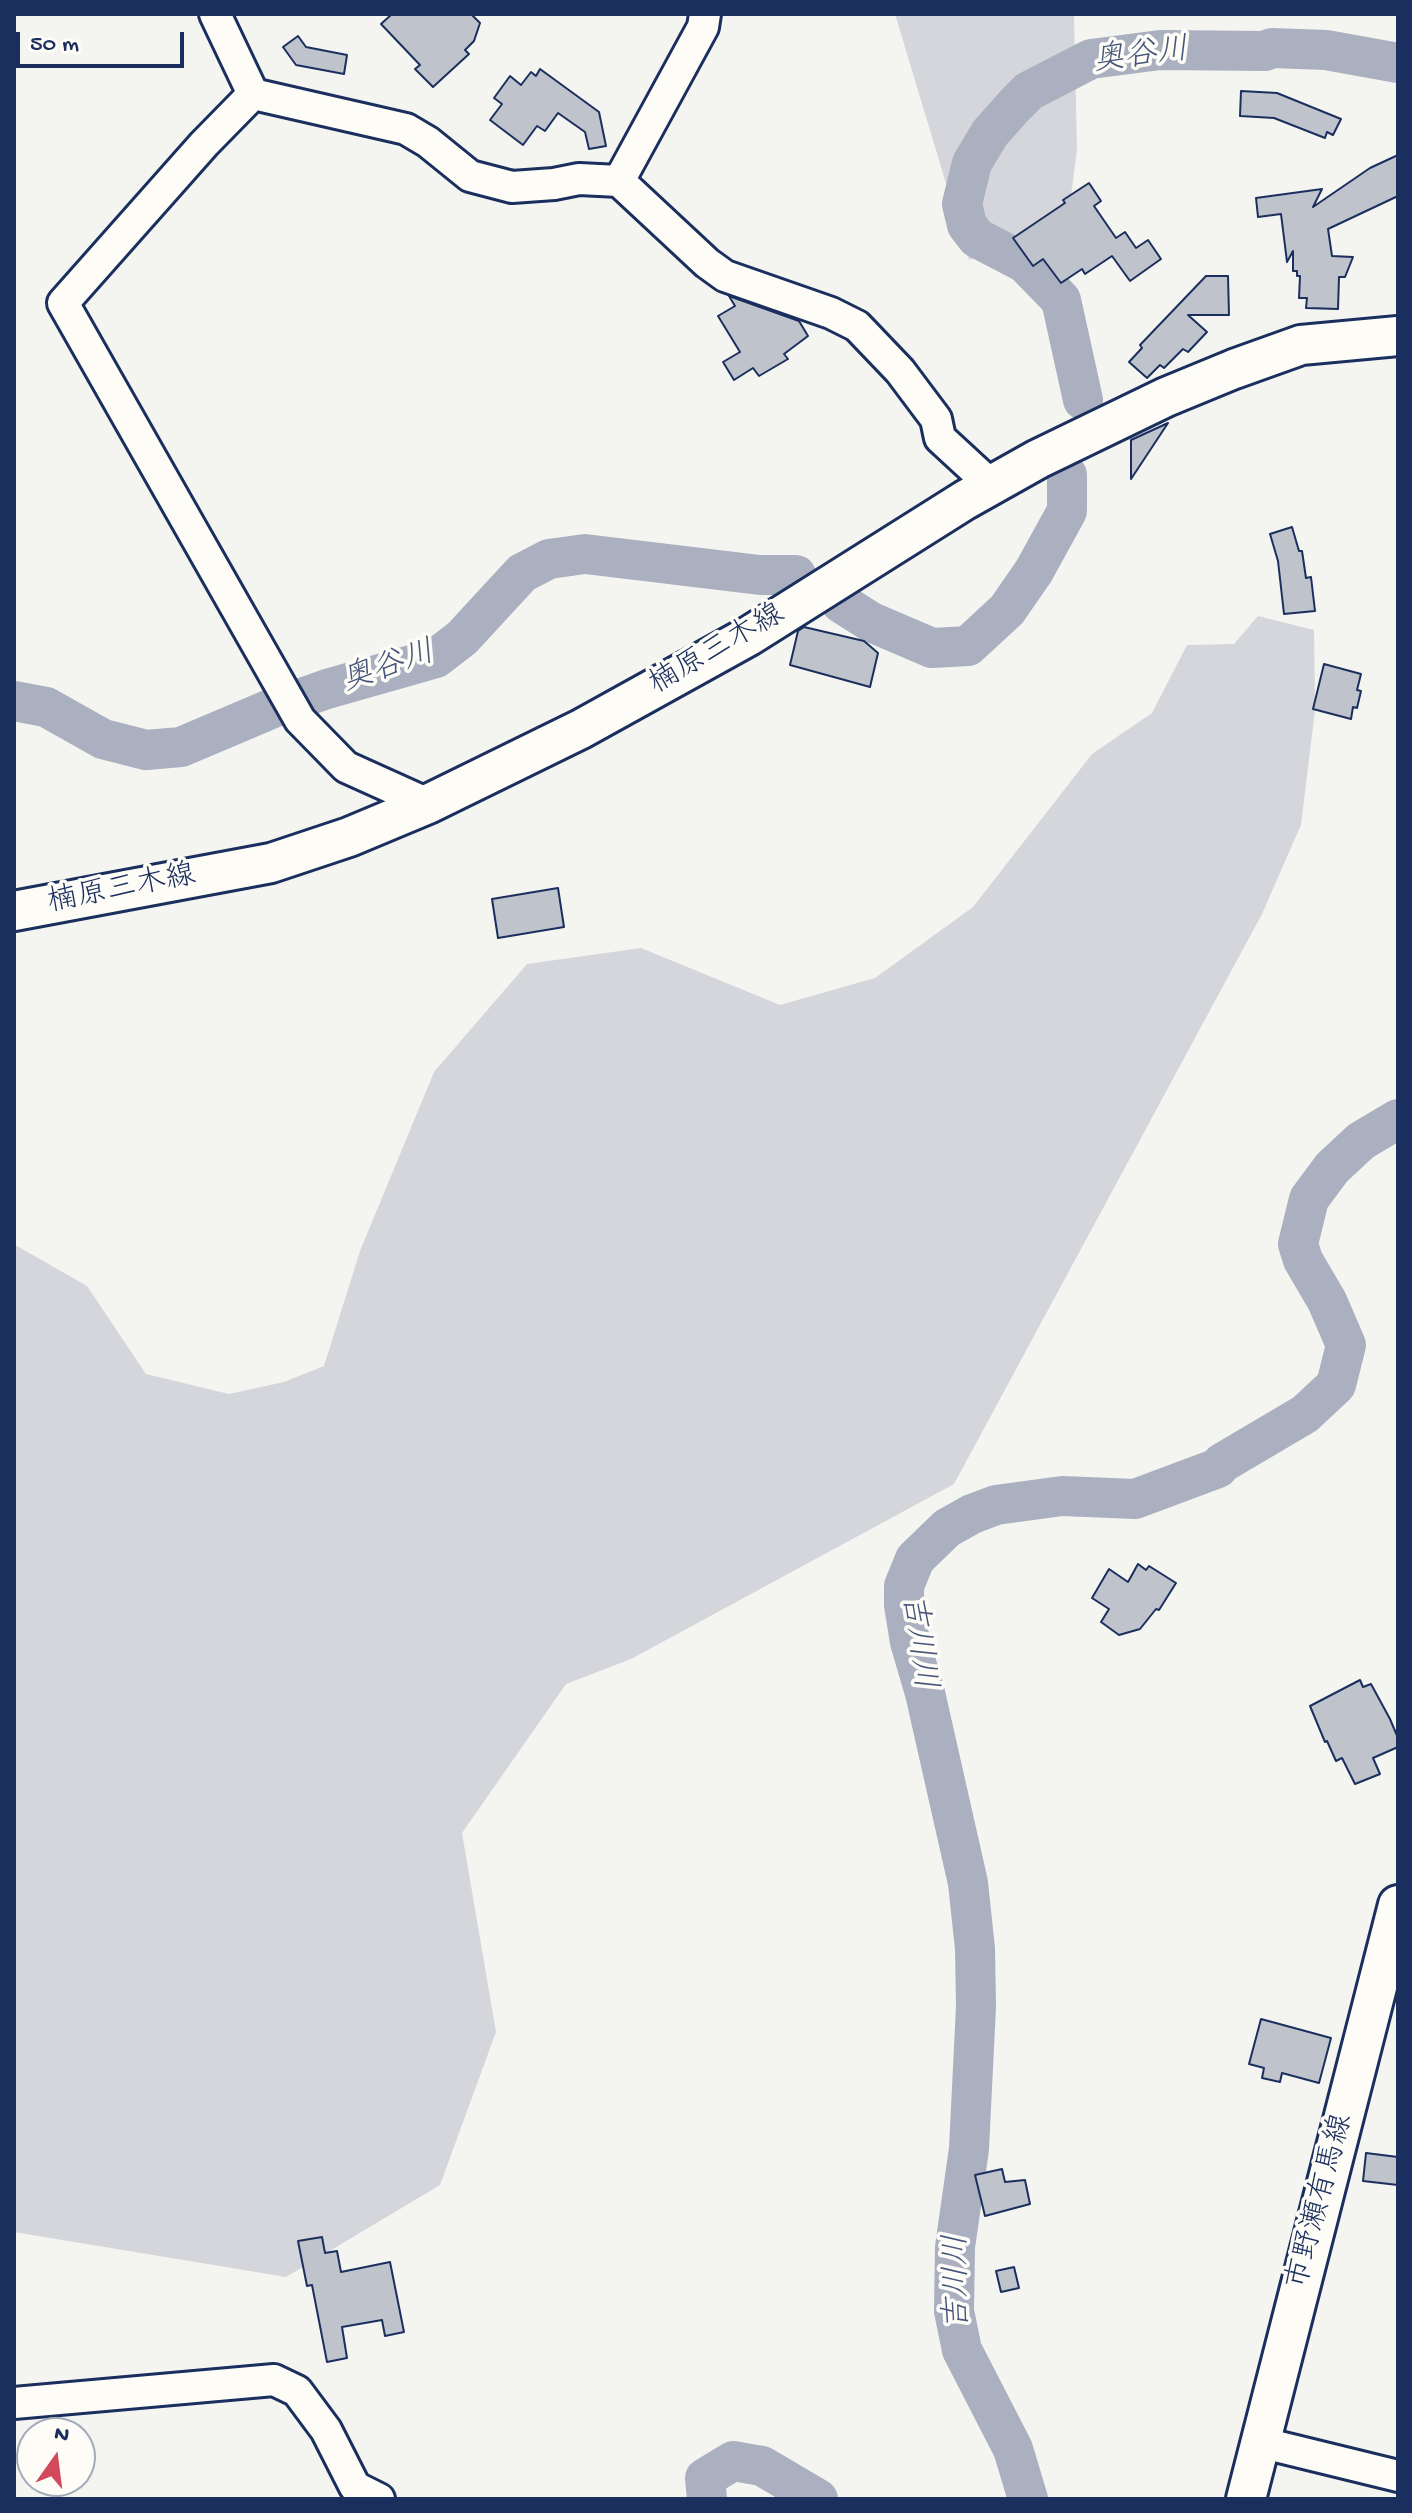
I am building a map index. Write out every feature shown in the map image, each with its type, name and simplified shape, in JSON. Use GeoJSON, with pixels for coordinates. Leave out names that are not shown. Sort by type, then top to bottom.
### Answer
{"type":"FeatureCollection","features":[{"type":"Feature","properties":{"kind":"main road","name":"楠原三木線"},"geometry":{"type":"LineString","coordinates":[[14,911],[271,863],[349,837],[428,804],[581,729],[749,636],[991,485],[1166,397],[1301,345],[1398,336]]}},
{"type":"Feature","properties":{"kind":"main road","name":"市野瀬有馬線"},"geometry":{"type":"LineString","coordinates":[[1246,2499],[1398,1905]]}},
{"type":"Feature","properties":{"kind":"street"},"geometry":{"type":"LineString","coordinates":[[215,14],[253,94]]}},
{"type":"Feature","properties":{"kind":"street"},"geometry":{"type":"LineString","coordinates":[[619,181],[703,27],[705,14]]}},
{"type":"Feature","properties":{"kind":"street"},"geometry":{"type":"LineString","coordinates":[[253,94],[406,129],[428,142],[470,176],[512,187],[579,179],[619,181],[725,276],[831,313],[857,326],[900,371],[936,419],[940,438],[991,485]]}},
{"type":"Feature","properties":{"kind":"street"},"geometry":{"type":"LineString","coordinates":[[253,94],[152,201],[63,303],[300,720],[346,767],[428,804]]}},
{"type":"Feature","properties":{"kind":"street"},"geometry":{"type":"LineString","coordinates":[[14,2403],[274,2380],[297,2391],[326,2430],[355,2487],[379,2499]]}},
{"type":"Feature","properties":{"kind":"street"},"geometry":{"type":"LineString","coordinates":[[1259,2442],[1398,2476]]}},
{"type":"Feature","properties":{"kind":"shaded area"},"geometry":{"type":"Polygon","coordinates":[[[895,14],[1074,14],[1077,150],[1067,226],[969,260],[895,14]]]}},
{"type":"Feature","properties":{"kind":"shaded area"},"geometry":{"type":"Polygon","coordinates":[[[1258,616],[1314,630],[1315,710],[1301,825],[1262,914],[954,1484],[631,1659],[566,1684],[462,1833],[496,2032],[440,2185],[286,2277],[14,2232],[14,1248],[17,1246],[87,1286],[146,1374],[229,1394],[284,1382],[324,1366],[360,1251],[434,1072],[527,964],[641,948],[780,1005],[875,978],[973,907],[1092,754],[1152,713],[1187,645],[1234,644],[1258,616]]]}},
{"type":"Feature","properties":{"kind":"building"},"geometry":{"type":"Polygon","coordinates":[[[392,14],[471,14],[480,23],[474,41],[465,50],[469,54],[433,87],[415,69],[420,65],[381,24],[392,14]]]}},
{"type":"Feature","properties":{"kind":"building"},"geometry":{"type":"Polygon","coordinates":[[[298,36],[306,47],[347,55],[344,74],[296,65],[283,47],[298,36]]]}},
{"type":"Feature","properties":{"kind":"building"},"geometry":{"type":"Polygon","coordinates":[[[540,69],[599,112],[606,146],[589,149],[585,132],[558,113],[545,131],[537,126],[523,145],[490,120],[502,104],[494,98],[510,76],[521,85],[531,72],[536,76],[540,69]]]}},
{"type":"Feature","properties":{"kind":"building"},"geometry":{"type":"Polygon","coordinates":[[[1241,91],[1277,93],[1341,119],[1333,135],[1327,132],[1325,138],[1274,118],[1240,116],[1241,91]]]}},
{"type":"Feature","properties":{"kind":"building"},"geometry":{"type":"Polygon","coordinates":[[[1398,155],[1398,196],[1328,229],[1332,256],[1353,257],[1345,277],[1339,277],[1338,309],[1306,308],[1307,298],[1299,298],[1300,276],[1293,271],[1293,251],[1287,262],[1281,214],[1258,217],[1256,198],[1322,189],[1313,207],[1370,168],[1398,155]]]}},
{"type":"Feature","properties":{"kind":"building"},"geometry":{"type":"Polygon","coordinates":[[[1089,183],[1101,201],[1094,206],[1116,238],[1125,232],[1136,248],[1148,240],[1161,259],[1130,281],[1112,256],[1085,274],[1082,269],[1061,283],[1043,259],[1033,266],[1013,238],[1089,183]]]}},
{"type":"Feature","properties":{"kind":"building"},"geometry":{"type":"Polygon","coordinates":[[[1206,276],[1228,276],[1229,315],[1188,315],[1207,332],[1188,352],[1183,349],[1164,368],[1160,365],[1147,378],[1129,362],[1142,348],[1140,345],[1206,276]]]}},
{"type":"Feature","properties":{"kind":"building"},"geometry":{"type":"Polygon","coordinates":[[[729,296],[799,321],[808,336],[784,354],[788,359],[759,376],[753,368],[734,380],[723,362],[740,352],[718,316],[735,306],[729,296]]]}},
{"type":"Feature","properties":{"kind":"building"},"geometry":{"type":"Polygon","coordinates":[[[1168,423],[1131,479],[1131,440],[1168,423]]]}},
{"type":"Feature","properties":{"kind":"building"},"geometry":{"type":"Polygon","coordinates":[[[1292,527],[1299,551],[1302,551],[1306,578],[1311,577],[1315,611],[1284,614],[1278,561],[1270,534],[1292,527]]]}},
{"type":"Feature","properties":{"kind":"building"},"geometry":{"type":"Polygon","coordinates":[[[804,627],[864,641],[878,653],[870,687],[790,665],[798,631],[804,627]]]}},
{"type":"Feature","properties":{"kind":"building"},"geometry":{"type":"Polygon","coordinates":[[[1324,664],[1361,674],[1357,690],[1361,691],[1351,719],[1313,709],[1324,664]]]}},
{"type":"Feature","properties":{"kind":"building"},"geometry":{"type":"Polygon","coordinates":[[[558,888],[564,927],[498,938],[492,899],[558,888]]]}},
{"type":"Feature","properties":{"kind":"building"},"geometry":{"type":"Polygon","coordinates":[[[1138,1564],[1146,1570],[1149,1566],[1176,1583],[1159,1610],[1156,1609],[1140,1629],[1119,1635],[1101,1622],[1109,1609],[1092,1598],[1109,1569],[1128,1582],[1138,1564]]]}},
{"type":"Feature","properties":{"kind":"building"},"geometry":{"type":"Polygon","coordinates":[[[1360,1680],[1363,1687],[1371,1684],[1390,1719],[1398,1738],[1398,1747],[1373,1758],[1380,1774],[1355,1784],[1342,1758],[1336,1761],[1325,1742],[1310,1706],[1360,1680]]]}},
{"type":"Feature","properties":{"kind":"building"},"geometry":{"type":"Polygon","coordinates":[[[1261,2019],[1331,2038],[1319,2083],[1282,2073],[1280,2082],[1262,2078],[1264,2068],[1249,2064],[1261,2019]]]}},
{"type":"Feature","properties":{"kind":"building"},"geometry":{"type":"Polygon","coordinates":[[[1366,2153],[1398,2157],[1398,2185],[1363,2181],[1366,2153]]]}},
{"type":"Feature","properties":{"kind":"building"},"geometry":{"type":"Polygon","coordinates":[[[1002,2169],[1005,2182],[1025,2180],[1030,2204],[985,2216],[975,2175],[1002,2169]]]}},
{"type":"Feature","properties":{"kind":"building"},"geometry":{"type":"Polygon","coordinates":[[[322,2237],[325,2253],[337,2251],[341,2272],[390,2262],[404,2332],[385,2336],[382,2320],[342,2327],[347,2358],[327,2362],[312,2285],[307,2286],[298,2241],[322,2237]]]}},
{"type":"Feature","properties":{"kind":"building"},"geometry":{"type":"Polygon","coordinates":[[[1014,2267],[1019,2288],[1001,2292],[996,2271],[1014,2267]]]}},
{"type":"Feature","properties":{"kind":"waterway","name":"奥谷川"},"geometry":{"type":"LineString","coordinates":[[1083,400],[1061,300],[1025,263],[977,238],[967,225],[962,204],[972,163],[990,133],[1015,105],[1029,91],[1091,59],[1160,50],[1326,50],[1398,63]]}},
{"type":"Feature","properties":{"kind":"waterway","name":"奥谷川"},"geometry":{"type":"LineString","coordinates":[[841,603],[871,622],[932,648],[968,646],[1007,610],[1034,571],[1067,511],[1067,475]]}},
{"type":"Feature","properties":{"kind":"waterway","name":"奥谷川"},"geometry":{"type":"LineString","coordinates":[[14,701],[46,707],[103,739],[146,750],[181,747],[327,689],[436,658],[462,638],[522,573],[549,559],[585,554],[760,575],[796,575]]}},
{"type":"Feature","properties":{"kind":"waterway","name":"吉川川"},"geometry":{"type":"LineString","coordinates":[[1028,2499],[1013,2449],[962,2350],[954,2311],[955,2247],[969,2149],[976,2006],[975,1949],[968,1883],[925,1693],[910,1642],[904,1586],[915,1559],[947,1528],[972,1514],[996,1505],[1062,1496],[1135,1499],[1218,1468],[1305,1414],[1336,1385],[1346,1345],[1298,1244],[1309,1199],[1332,1168],[1361,1141],[1398,1119]]}},
{"type":"Feature","properties":{"kind":"waterway","name":"吉川川"},"geometry":{"type":"LineString","coordinates":[[707,2499],[705,2478],[733,2461],[762,2466],[818,2499]]}}]}
